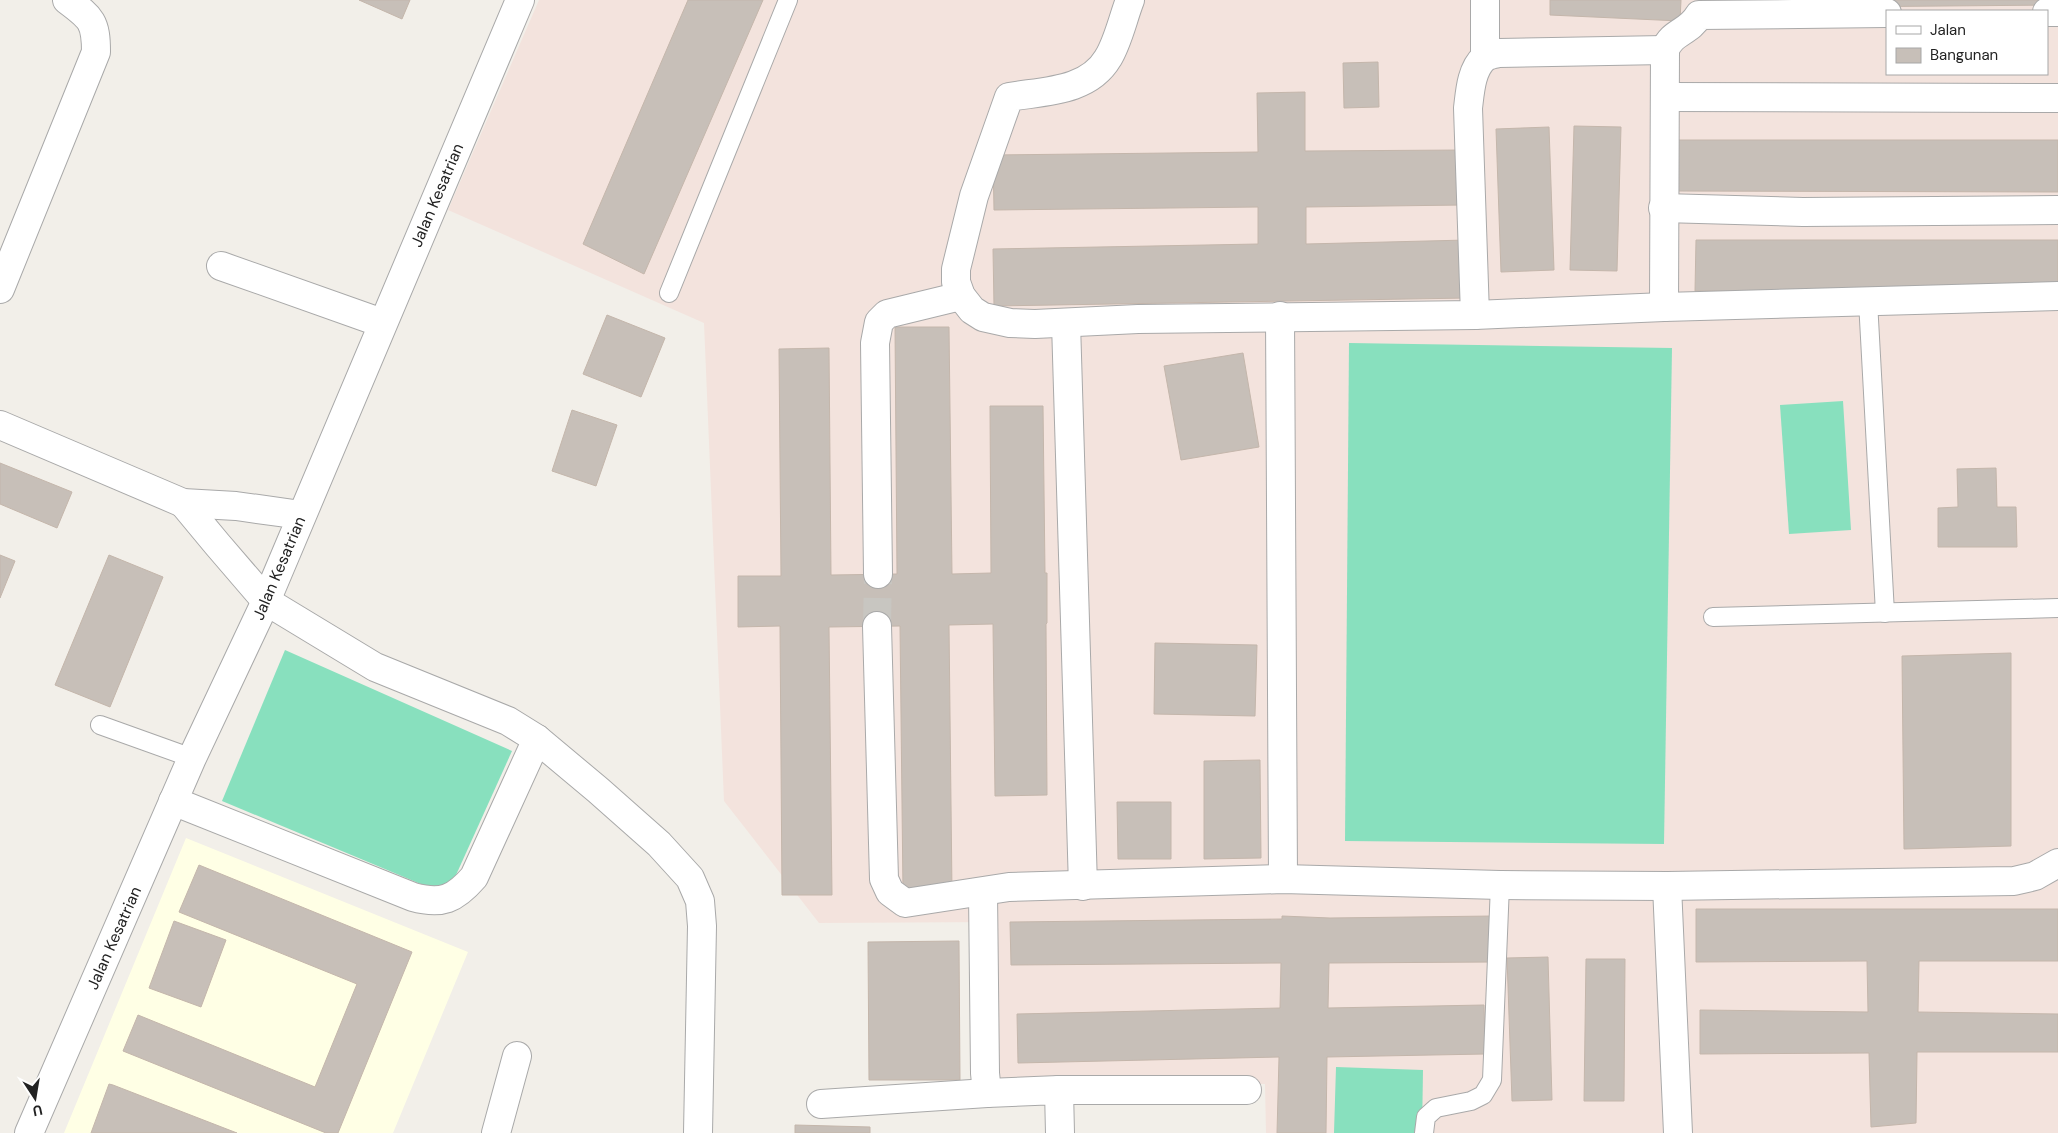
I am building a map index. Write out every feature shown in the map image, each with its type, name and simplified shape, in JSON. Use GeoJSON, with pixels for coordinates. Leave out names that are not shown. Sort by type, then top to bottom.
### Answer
{"type":"FeatureCollection","features":[{"type":"Feature","properties":{"kind":"street"},"geometry":{"type":"LineString","coordinates":[[0,289],[96,52],[96,30],[85,14],[67,0]]}},
{"type":"Feature","properties":{"kind":"street","name":"Jalan Kesatrian"},"geometry":{"type":"LineString","coordinates":[[29,1133],[192,758],[266,601],[520,0]]}},
{"type":"Feature","properties":{"kind":"street"},"geometry":{"type":"LineString","coordinates":[[1130,0],[1109,57],[1096,74],[1075,86],[1009,97],[974,196],[956,269],[956,282],[961,296],[972,310],[983,316],[1010,323],[1280,316],[1476,316],[1664,307],[2058,296]]}},
{"type":"Feature","properties":{"kind":"street"},"geometry":{"type":"LineString","coordinates":[[1476,316],[1468,108],[1471,86],[1476,70],[1485,57],[1485,0]]}},
{"type":"Feature","properties":{"kind":"street"},"geometry":{"type":"LineString","coordinates":[[1664,307],[1665,50],[1669,40],[1687,29],[1699,15],[1886,13]]}},
{"type":"Feature","properties":{"kind":"street"},"geometry":{"type":"LineString","coordinates":[[1485,57],[1499,53],[1665,50]]}},
{"type":"Feature","properties":{"kind":"street"},"geometry":{"type":"LineString","coordinates":[[1666,97],[2058,98]]}},
{"type":"Feature","properties":{"kind":"street"},"geometry":{"type":"LineString","coordinates":[[1663,208],[1803,212],[2058,210]]}},
{"type":"Feature","properties":{"kind":"street"},"geometry":{"type":"LineString","coordinates":[[221,266],[382,323]]}},
{"type":"Feature","properties":{"kind":"street"},"geometry":{"type":"LineString","coordinates":[[878,574],[876,344],[879,322],[887,314],[961,296]]}},
{"type":"Feature","properties":{"kind":"street"},"geometry":{"type":"LineString","coordinates":[[1280,316],[1283,879]]}},
{"type":"Feature","properties":{"kind":"street"},"geometry":{"type":"LineString","coordinates":[[1066,323],[1083,886]]}},
{"type":"Feature","properties":{"kind":"street"},"geometry":{"type":"LineString","coordinates":[[0,425],[183,502],[236,506],[301,515]]}},
{"type":"Feature","properties":{"kind":"street"},"geometry":{"type":"LineString","coordinates":[[183,502],[216,544],[266,601],[375,667],[508,721],[536,739],[659,844],[690,878],[700,900],[702,926],[698,1133]]}},
{"type":"Feature","properties":{"kind":"street"},"geometry":{"type":"LineString","coordinates":[[877,626],[884,879],[890,892],[905,903],[1009,887],[1283,879],[1500,885],[1667,886],[2014,881],[2035,876],[2058,863]]}},
{"type":"Feature","properties":{"kind":"street"},"geometry":{"type":"LineString","coordinates":[[173,802],[413,897],[427,901],[449,899],[462,892],[474,877],[536,739]]}},
{"type":"Feature","properties":{"kind":"street"},"geometry":{"type":"LineString","coordinates":[[1667,886],[1678,1133]]}},
{"type":"Feature","properties":{"kind":"street"},"geometry":{"type":"LineString","coordinates":[[983,892],[987,1093]]}},
{"type":"Feature","properties":{"kind":"street"},"geometry":{"type":"LineString","coordinates":[[496,1133],[516,1056]]}},
{"type":"Feature","properties":{"kind":"street"},"geometry":{"type":"LineString","coordinates":[[1058,1090],[1060,1133]]}},
{"type":"Feature","properties":{"kind":"street"},"geometry":{"type":"LineString","coordinates":[[821,1104],[1058,1090],[1247,1090]]}},
{"type":"Feature","properties":{"kind":"lane"},"geometry":{"type":"LineString","coordinates":[[669,293],[788,0]]}},
{"type":"Feature","properties":{"kind":"lane"},"geometry":{"type":"LineString","coordinates":[[1868,301],[1885,613]]}},
{"type":"Feature","properties":{"kind":"lane"},"geometry":{"type":"LineString","coordinates":[[1713,617],[2058,608]]}},
{"type":"Feature","properties":{"kind":"lane"},"geometry":{"type":"LineString","coordinates":[[100,725],[192,758]]}},
{"type":"Feature","properties":{"kind":"lane"},"geometry":{"type":"LineString","coordinates":[[1424,1133],[1426,1117],[1436,1108],[1471,1101],[1483,1095],[1492,1080],[1500,885]]}},
{"type":"Feature","properties":{"kind":"shaded area"},"geometry":{"type":"Polygon","coordinates":[[[539,0],[2058,0],[2058,1133],[1266,1133],[1265,1084],[1000,1085],[996,922],[819,923],[724,801],[704,323],[448,210],[539,0]]]}},
{"type":"Feature","properties":{"kind":"shaded area"},"geometry":{"type":"Polygon","coordinates":[[[186,838],[468,952],[393,1133],[64,1133],[186,838]]]}},
{"type":"Feature","properties":{"kind":"green space"},"geometry":{"type":"Polygon","coordinates":[[[1349,343],[1672,348],[1664,844],[1345,841],[1349,343]]]}},
{"type":"Feature","properties":{"kind":"green space"},"geometry":{"type":"Polygon","coordinates":[[[1843,401],[1851,530],[1789,534],[1780,405],[1843,401]]]}},
{"type":"Feature","properties":{"kind":"green space"},"geometry":{"type":"Polygon","coordinates":[[[285,650],[512,751],[447,895],[222,801],[285,650]]]}},
{"type":"Feature","properties":{"kind":"green space"},"geometry":{"type":"Polygon","coordinates":[[[1336,1067],[1423,1070],[1422,1133],[1334,1133],[1336,1067]]]}},
{"type":"Feature","properties":{"kind":"building"},"geometry":{"type":"Polygon","coordinates":[[[359,0],[410,0],[402,19],[359,0]]]}},
{"type":"Feature","properties":{"kind":"building"},"geometry":{"type":"Polygon","coordinates":[[[688,0],[763,0],[644,274],[583,244],[688,0]]]}},
{"type":"Feature","properties":{"kind":"building"},"geometry":{"type":"Polygon","coordinates":[[[1550,0],[1681,0],[1680,21],[1550,15],[1550,0]]]}},
{"type":"Feature","properties":{"kind":"building"},"geometry":{"type":"Polygon","coordinates":[[[1716,0],[2058,0],[2058,5],[1716,8],[1716,0]]]}},
{"type":"Feature","properties":{"kind":"building"},"geometry":{"type":"Polygon","coordinates":[[[1378,62],[1379,107],[1344,108],[1343,63],[1378,62]]]}},
{"type":"Feature","properties":{"kind":"building"},"geometry":{"type":"Polygon","coordinates":[[[1305,92],[1305,151],[1463,150],[1463,205],[1306,207],[1306,244],[1467,240],[1468,298],[994,306],[993,249],[1258,244],[1258,207],[994,210],[993,155],[1258,152],[1257,93],[1305,92]]]}},
{"type":"Feature","properties":{"kind":"building"},"geometry":{"type":"Polygon","coordinates":[[[1574,126],[1621,127],[1617,271],[1570,270],[1574,126]]]}},
{"type":"Feature","properties":{"kind":"building"},"geometry":{"type":"Polygon","coordinates":[[[1549,127],[1554,270],[1501,272],[1496,129],[1549,127]]]}},
{"type":"Feature","properties":{"kind":"building"},"geometry":{"type":"Polygon","coordinates":[[[1674,140],[2058,140],[2058,192],[1672,191],[1674,140]]]}},
{"type":"Feature","properties":{"kind":"building"},"geometry":{"type":"Polygon","coordinates":[[[1696,240],[2058,240],[2058,292],[1695,291],[1696,240]]]}},
{"type":"Feature","properties":{"kind":"building"},"geometry":{"type":"Polygon","coordinates":[[[607,315],[665,338],[641,397],[583,374],[607,315]]]}},
{"type":"Feature","properties":{"kind":"building"},"geometry":{"type":"Polygon","coordinates":[[[895,327],[949,327],[952,574],[991,573],[990,406],[1043,406],[1045,573],[1047,573],[1047,795],[995,796],[993,624],[949,625],[952,892],[903,892],[900,626],[829,627],[832,895],[782,895],[780,626],[738,627],[738,576],[781,576],[779,349],[829,348],[831,575],[897,574],[895,327]]]}},
{"type":"Feature","properties":{"kind":"building"},"geometry":{"type":"Polygon","coordinates":[[[1243,353],[1259,447],[1181,460],[1164,366],[1243,353]]]}},
{"type":"Feature","properties":{"kind":"building"},"geometry":{"type":"Polygon","coordinates":[[[572,410],[617,425],[596,486],[552,471],[572,410]]]}},
{"type":"Feature","properties":{"kind":"building"},"geometry":{"type":"Polygon","coordinates":[[[0,463],[72,492],[57,528],[0,504],[0,463]]]}},
{"type":"Feature","properties":{"kind":"building"},"geometry":{"type":"Polygon","coordinates":[[[1996,468],[1997,507],[2016,507],[2017,547],[1938,547],[1938,508],[1958,507],[1957,469],[1996,468]]]}},
{"type":"Feature","properties":{"kind":"building"},"geometry":{"type":"Polygon","coordinates":[[[0,555],[15,561],[0,598],[0,555]]]}},
{"type":"Feature","properties":{"kind":"building"},"geometry":{"type":"Polygon","coordinates":[[[109,555],[163,577],[110,707],[55,685],[109,555]]]}},
{"type":"Feature","properties":{"kind":"building"},"geometry":{"type":"Polygon","coordinates":[[[1155,643],[1257,645],[1255,716],[1154,714],[1155,643]]]}},
{"type":"Feature","properties":{"kind":"building"},"geometry":{"type":"Polygon","coordinates":[[[2011,653],[2011,846],[1904,849],[1902,656],[2011,653]]]}},
{"type":"Feature","properties":{"kind":"building"},"geometry":{"type":"Polygon","coordinates":[[[1260,760],[1261,858],[1204,859],[1204,761],[1260,760]]]}},
{"type":"Feature","properties":{"kind":"building"},"geometry":{"type":"Polygon","coordinates":[[[1117,802],[1171,802],[1171,859],[1118,859],[1117,802]]]}},
{"type":"Feature","properties":{"kind":"building"},"geometry":{"type":"Polygon","coordinates":[[[199,865],[412,952],[338,1133],[326,1133],[123,1051],[138,1015],[315,1087],[357,984],[179,912],[199,865]]]}},
{"type":"Feature","properties":{"kind":"building"},"geometry":{"type":"Polygon","coordinates":[[[1696,909],[2058,909],[2058,961],[1919,961],[1918,1012],[2058,1014],[2058,1052],[1917,1052],[1916,1123],[1871,1127],[1869,1053],[1700,1054],[1700,1010],[1868,1012],[1867,961],[1696,962],[1696,909]]]}},
{"type":"Feature","properties":{"kind":"building"},"geometry":{"type":"Polygon","coordinates":[[[1282,916],[1330,918],[1493,916],[1493,962],[1329,963],[1328,1008],[1484,1005],[1485,1054],[1327,1057],[1326,1133],[1277,1133],[1279,1057],[1018,1063],[1017,1014],[1280,1008],[1281,963],[1011,965],[1010,922],[1282,919],[1282,916]]]}},
{"type":"Feature","properties":{"kind":"building"},"geometry":{"type":"Polygon","coordinates":[[[174,921],[226,940],[201,1007],[149,988],[174,921]]]}},
{"type":"Feature","properties":{"kind":"building"},"geometry":{"type":"Polygon","coordinates":[[[959,941],[960,1080],[869,1080],[868,942],[959,941]]]}},
{"type":"Feature","properties":{"kind":"building"},"geometry":{"type":"Polygon","coordinates":[[[1548,957],[1552,1100],[1512,1101],[1507,958],[1548,957]]]}},
{"type":"Feature","properties":{"kind":"building"},"geometry":{"type":"Polygon","coordinates":[[[1586,959],[1625,959],[1624,1101],[1584,1101],[1586,959]]]}},
{"type":"Feature","properties":{"kind":"building"},"geometry":{"type":"Polygon","coordinates":[[[109,1084],[113,1085],[237,1133],[91,1133],[109,1084]]]}},
{"type":"Feature","properties":{"kind":"building"},"geometry":{"type":"Polygon","coordinates":[[[795,1125],[870,1127],[870,1133],[795,1133],[795,1125]]]}},
{"type":"Feature","properties":{"kind":"tunnel"},"geometry":{"type":"LineString","coordinates":[[877,626],[878,574]]}}]}
